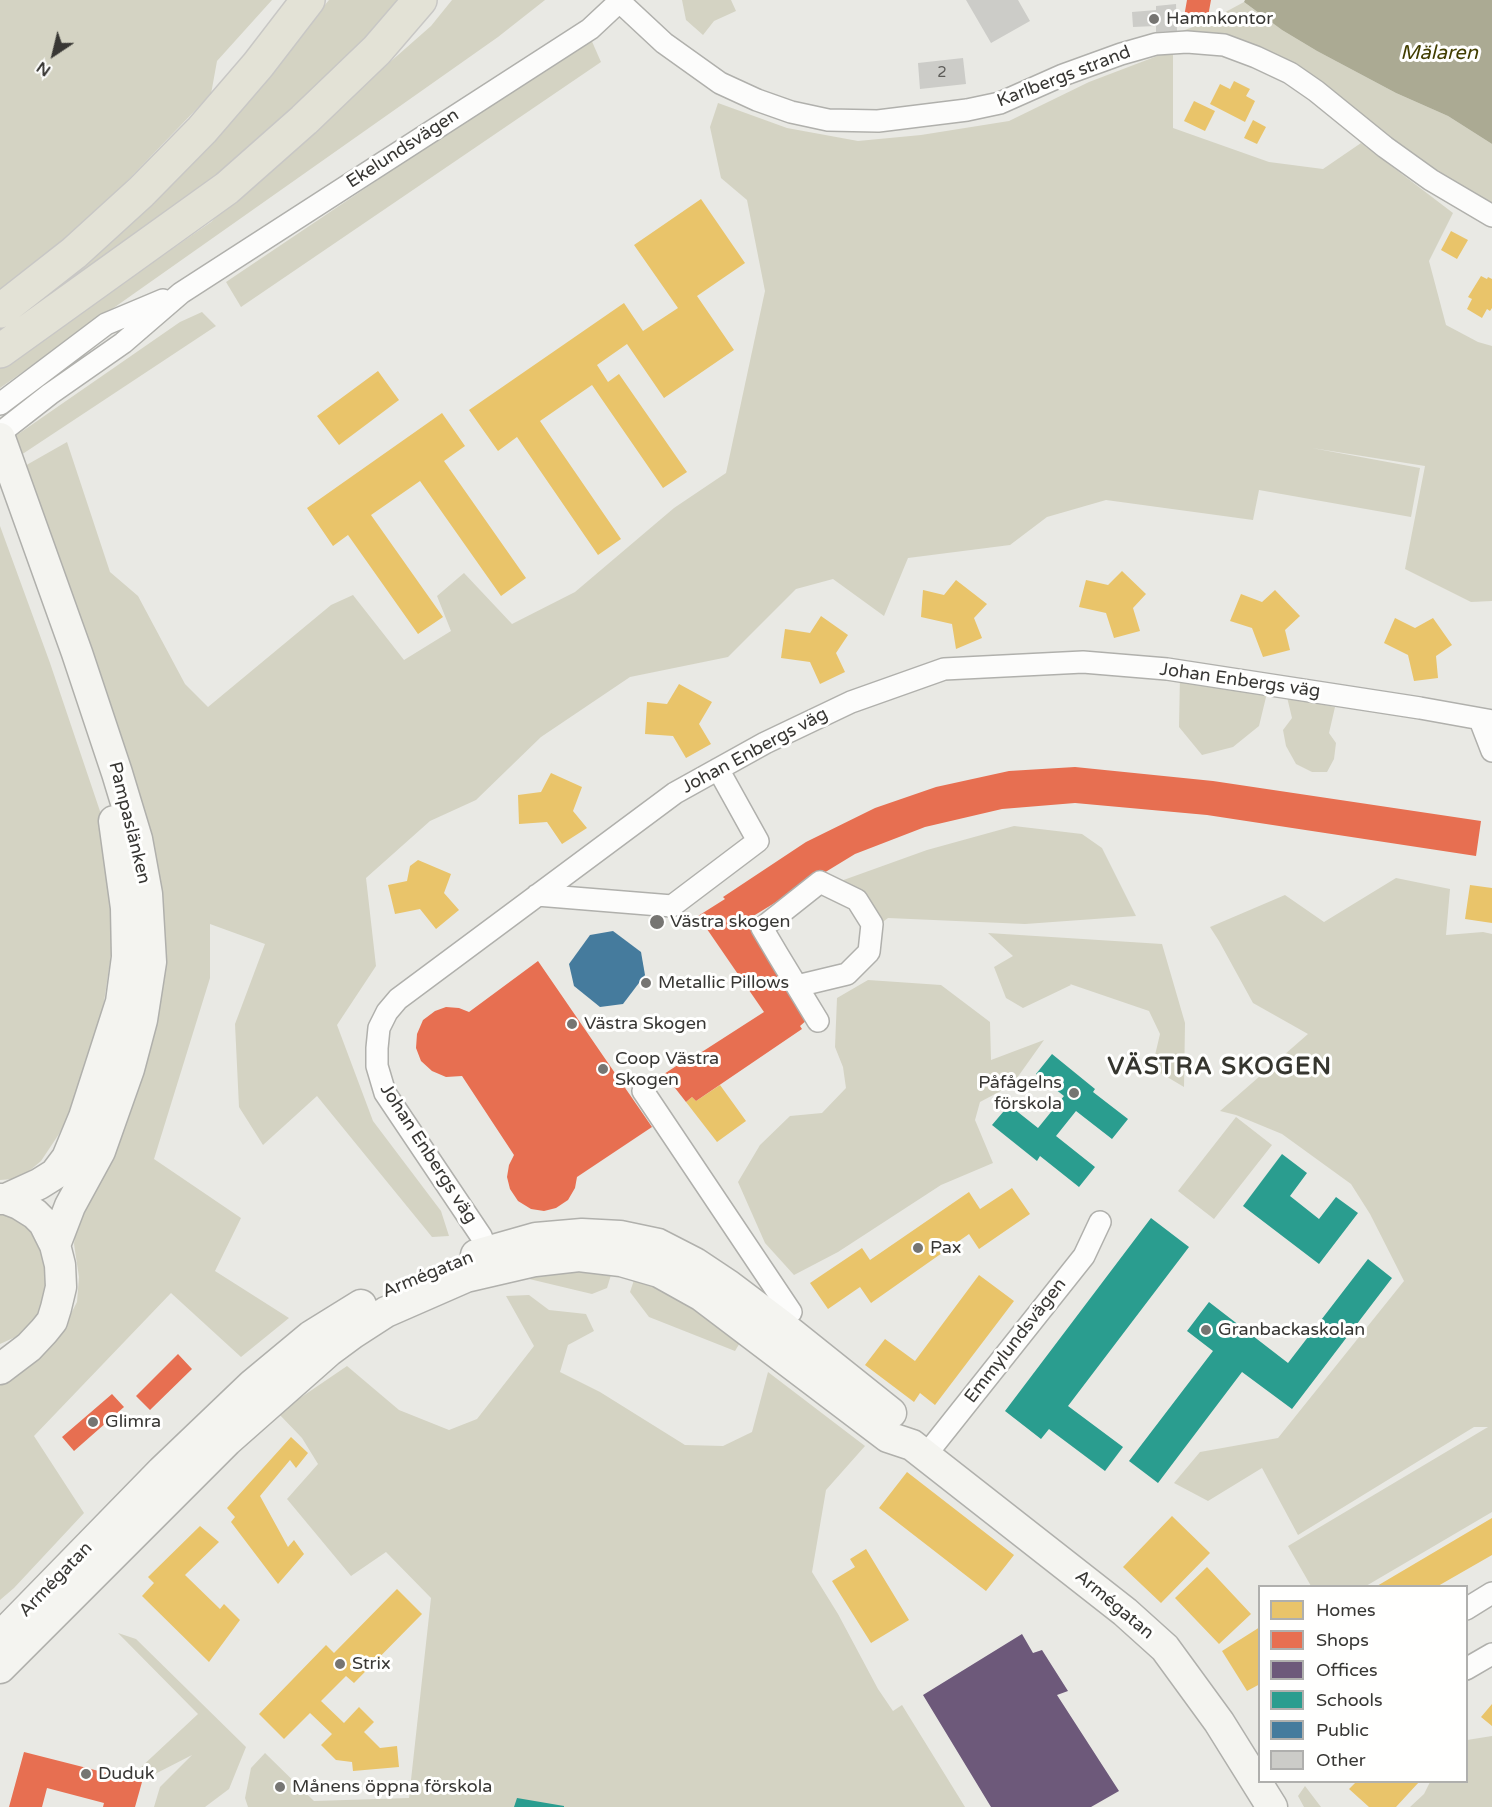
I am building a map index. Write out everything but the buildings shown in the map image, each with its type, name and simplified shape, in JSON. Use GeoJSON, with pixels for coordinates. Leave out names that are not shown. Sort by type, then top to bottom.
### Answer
{"type":"FeatureCollection","features":[{"type":"Feature","properties":{"kind":"highway"},"geometry":{"type":"LineString","coordinates":[[0,311],[74,253],[141,192],[202,130],[258,65],[308,0]]}},
{"type":"Feature","properties":{"kind":"highway"},"geometry":{"type":"LineString","coordinates":[[0,351],[227,188],[304,120],[369,58],[420,0]]}},
{"type":"Feature","properties":{"kind":"street","name":"Karlbergs strand"},"geometry":{"type":"LineString","coordinates":[[621,1],[664,43],[720,83],[756,100],[791,112],[828,120],[878,121],[967,110],[1000,103],[1063,75],[1156,44],[1187,42],[1224,45],[1290,73],[1431,180],[1492,216]]}},
{"type":"Feature","properties":{"kind":"street","name":"Ekelundsvägen"},"geometry":{"type":"LineString","coordinates":[[0,433],[50,394],[123,343],[181,293],[590,28],[621,1]]}},
{"type":"Feature","properties":{"kind":"street","name":"Ekelundsvägen"},"geometry":{"type":"LineString","coordinates":[[0,404],[106,324],[181,293]]}},
{"type":"Feature","properties":{"kind":"street","name":"Pampaslänken"},"geometry":{"type":"LineString","coordinates":[[0,438],[70,655],[109,793],[117,834],[126,908],[127,957],[121,1002],[84,1117],[67,1158],[55,1174],[39,1184],[3,1199]]}},
{"type":"Feature","properties":{"kind":"street","name":"Pampaslänken"},"geometry":{"type":"LineString","coordinates":[[0,482],[111,752],[137,839],[147,894],[151,962],[142,1020],[129,1070],[100,1151],[70,1206],[55,1245]]}},
{"type":"Feature","properties":{"kind":"street","name":"Johan Enbergs väg"},"geometry":{"type":"LineString","coordinates":[[476,1265],[481,1236],[385,1093],[377,1066],[380,1028],[387,1012],[398,999],[675,793],[774,738],[851,702],[944,669],[1083,662],[1167,669],[1486,720],[1492,751]]}},
{"type":"Feature","properties":{"kind":"street"},"geometry":{"type":"LineString","coordinates":[[537,894],[672,914],[758,841],[718,769]]}},
{"type":"Feature","properties":{"kind":"street"},"geometry":{"type":"LineString","coordinates":[[797,987],[847,974],[869,952],[872,924],[857,900],[820,882],[762,928],[797,987],[818,1021]]}},
{"type":"Feature","properties":{"kind":"street"},"geometry":{"type":"LineString","coordinates":[[643,1091],[791,1312]]}},
{"type":"Feature","properties":{"kind":"street"},"geometry":{"type":"LineString","coordinates":[[3,1199],[19,1204],[44,1223],[55,1245],[60,1265],[61,1287],[52,1321],[29,1347],[5,1363]]}},
{"type":"Feature","properties":{"kind":"street","name":"Emmylundsvägen"},"geometry":{"type":"LineString","coordinates":[[919,1450],[1084,1256],[1100,1222]]}},
{"type":"Feature","properties":{"kind":"street","name":"Armégatan"},"geometry":{"type":"LineString","coordinates":[[0,1668],[227,1441],[320,1344],[372,1298],[476,1265],[537,1238],[582,1234],[620,1236],[658,1244],[695,1263],[782,1325],[902,1422],[919,1450],[1125,1612],[1165,1648],[1255,1770]]}},
{"type":"Feature","properties":{"kind":"street","name":"Armégatan"},"geometry":{"type":"LineString","coordinates":[[0,1637],[162,1471],[252,1385],[320,1344]]}},
{"type":"Feature","properties":{"kind":"street"},"geometry":{"type":"LineString","coordinates":[[1468,1608],[1492,1593]]}},
{"type":"Feature","properties":{"kind":"street"},"geometry":{"type":"LineString","coordinates":[[0,1626],[31,1606]]}},
{"type":"Feature","properties":{"kind":"street"},"geometry":{"type":"LineString","coordinates":[[1468,1668],[1492,1654]]}},
{"type":"Feature","properties":{"kind":"street","name":"Armégatan"},"geometry":{"type":"LineString","coordinates":[[1261,1783],[1272,1807]]}},
{"type":"Feature","properties":{"kind":"shaded area"},"geometry":{"type":"Polygon","coordinates":[[[0,0],[272,0],[217,61],[211,94],[98,211],[0,297],[0,0]]]}},
{"type":"Feature","properties":{"kind":"shaded area"},"geometry":{"type":"Polygon","coordinates":[[[329,0],[404,0],[253,151],[3,333],[0,328],[128,224],[219,133],[329,0]]]}},
{"type":"Feature","properties":{"kind":"shaded area"},"geometry":{"type":"Polygon","coordinates":[[[452,0],[545,0],[498,37],[0,388],[0,368],[211,222],[431,26],[452,0]]]}},
{"type":"Feature","properties":{"kind":"shaded area"},"geometry":{"type":"Polygon","coordinates":[[[682,0],[731,0],[736,11],[714,21],[703,35],[686,20],[682,0]]]}},
{"type":"Feature","properties":{"kind":"shaded area"},"geometry":{"type":"Polygon","coordinates":[[[1244,2],[1282,30],[1317,51],[1396,93],[1448,116],[1492,144],[1492,209],[1223,36],[1182,31],[1207,22],[1244,2]]]}},
{"type":"Feature","properties":{"kind":"shaded area"},"geometry":{"type":"Polygon","coordinates":[[[590,37],[601,62],[241,307],[226,282],[590,37]]]}},
{"type":"Feature","properties":{"kind":"shaded area"},"geometry":{"type":"Polygon","coordinates":[[[1173,50],[1173,128],[1269,162],[1323,169],[1361,143],[1453,213],[1429,261],[1446,325],[1478,342],[1492,346],[1492,601],[1471,602],[1405,569],[1425,466],[1312,448],[1420,468],[1411,517],[1259,490],[1253,520],[1106,500],[1047,517],[1010,545],[908,558],[884,616],[833,579],[796,589],[728,657],[630,677],[541,737],[476,800],[430,821],[366,878],[376,966],[337,1025],[373,1121],[441,1211],[449,1236],[432,1237],[317,1096],[263,1145],[239,1107],[235,1024],[265,944],[210,924],[210,978],[154,1159],[241,1218],[215,1271],[289,1318],[241,1357],[171,1293],[34,1436],[84,1513],[0,1600],[0,1381],[61,1333],[77,1302],[79,1277],[74,1244],[76,1227],[82,1211],[97,1188],[132,1107],[153,1040],[163,971],[164,921],[156,871],[23,467],[67,442],[110,572],[138,596],[185,684],[208,707],[331,605],[353,595],[404,660],[451,631],[437,596],[464,573],[512,624],[575,592],[674,508],[726,473],[765,291],[747,200],[721,178],[710,127],[718,103],[787,128],[858,141],[921,135],[1009,121],[1089,82],[1173,50]]]}},
{"type":"Feature","properties":{"kind":"shaded area"},"geometry":{"type":"Polygon","coordinates":[[[202,312],[216,326],[21,455],[14,437],[180,322],[202,312]]]}},
{"type":"Feature","properties":{"kind":"shaded area"},"geometry":{"type":"Polygon","coordinates":[[[0,526],[50,663],[105,826],[113,888],[112,948],[104,1002],[77,1100],[41,1161],[28,1172],[13,1179],[0,1180],[0,526]]]}},
{"type":"Feature","properties":{"kind":"shaded area"},"geometry":{"type":"Polygon","coordinates":[[[1180,675],[1267,693],[1259,726],[1233,747],[1202,755],[1179,727],[1180,675]]]}},
{"type":"Feature","properties":{"kind":"shaded area"},"geometry":{"type":"Polygon","coordinates":[[[1287,697],[1335,707],[1329,733],[1336,743],[1334,759],[1327,772],[1312,772],[1296,764],[1286,746],[1283,730],[1292,718],[1287,697]]]}},
{"type":"Feature","properties":{"kind":"shaded area"},"geometry":{"type":"Polygon","coordinates":[[[1014,826],[1082,834],[1102,848],[1136,916],[1025,924],[888,918],[880,924],[870,901],[838,882],[927,850],[1014,826]]]}},
{"type":"Feature","properties":{"kind":"shaded area"},"geometry":{"type":"Polygon","coordinates":[[[1396,878],[1450,889],[1446,935],[1483,932],[1492,934],[1492,1512],[1368,1585],[1310,1585],[1288,1546],[1488,1427],[1474,1427],[1298,1535],[1262,1468],[1208,1501],[1174,1483],[1200,1452],[1278,1438],[1404,1281],[1370,1214],[1351,1184],[1282,1134],[1236,1115],[1220,1111],[1308,1034],[1253,1003],[1210,927],[1285,895],[1324,922],[1396,878]]]}},
{"type":"Feature","properties":{"kind":"shaded area"},"geometry":{"type":"Polygon","coordinates":[[[988,933],[1162,944],[1185,1023],[1184,1087],[1152,1068],[1160,1034],[1149,1011],[1070,984],[1023,1008],[1006,998],[994,967],[1013,956],[988,933]]]}},
{"type":"Feature","properties":{"kind":"shaded area"},"geometry":{"type":"Polygon","coordinates":[[[868,980],[941,985],[990,1022],[991,1060],[1044,1040],[1012,1085],[980,1102],[975,1120],[993,1163],[941,1185],[838,1252],[794,1275],[765,1243],[738,1182],[760,1145],[790,1116],[822,1113],[846,1088],[843,1067],[835,1047],[837,998],[868,980]]]}},
{"type":"Feature","properties":{"kind":"shaded area"},"geometry":{"type":"Polygon","coordinates":[[[1236,1117],[1272,1145],[1214,1219],[1178,1191],[1236,1117]]]}},
{"type":"Feature","properties":{"kind":"shaded area"},"geometry":{"type":"Polygon","coordinates":[[[0,1210],[29,1220],[47,1254],[46,1297],[37,1317],[22,1334],[0,1344],[0,1210]]]}},
{"type":"Feature","properties":{"kind":"shaded area"},"geometry":{"type":"Polygon","coordinates":[[[585,1271],[611,1275],[607,1288],[592,1294],[525,1278],[549,1274],[585,1271]]]}},
{"type":"Feature","properties":{"kind":"shaded area"},"geometry":{"type":"Polygon","coordinates":[[[634,1280],[670,1293],[706,1315],[741,1341],[735,1351],[649,1317],[630,1292],[634,1280]]]}},
{"type":"Feature","properties":{"kind":"shaded area"},"geometry":{"type":"Polygon","coordinates":[[[529,1295],[549,1310],[586,1314],[594,1331],[568,1345],[560,1372],[600,1392],[685,1445],[723,1446],[752,1432],[768,1372],[865,1446],[826,1490],[812,1572],[838,1614],[878,1689],[893,1711],[902,1705],[965,1807],[248,1807],[245,1798],[251,1768],[265,1753],[314,1801],[409,1798],[431,1598],[386,1552],[351,1576],[287,1499],[318,1464],[302,1438],[278,1413],[347,1366],[399,1410],[449,1430],[477,1419],[534,1346],[506,1296],[529,1295]]]}},
{"type":"Feature","properties":{"kind":"shaded area"},"geometry":{"type":"Polygon","coordinates":[[[118,1633],[136,1639],[246,1747],[229,1789],[205,1807],[154,1807],[160,1787],[192,1755],[155,1774],[138,1770],[198,1714],[118,1633]]]}},
{"type":"Feature","properties":{"kind":"shaded area"},"geometry":{"type":"Polygon","coordinates":[[[1492,1736],[1492,1807],[1410,1807],[1424,1794],[1430,1783],[1468,1783],[1468,1740],[1492,1736]]]}},
{"type":"Feature","properties":{"kind":"shaded area"},"geometry":{"type":"Polygon","coordinates":[[[1305,1786],[1321,1807],[1304,1807],[1298,1796],[1305,1786]]]}},
{"type":"Feature","properties":{"kind":"water","name":"Mälaren"},"geometry":{"type":"Polygon","coordinates":[[[1245,0],[1492,0],[1492,144],[1448,116],[1396,93],[1317,51],[1282,30],[1244,2],[1245,0]]]}},
{"type":"Feature","properties":{"kind":"place","name":"Hamnkontor"},"geometry":{"type":"Point","coordinates":[1154,19]}},
{"type":"Feature","properties":{"kind":"place","name":"Västra skogen"},"geometry":{"type":"Point","coordinates":[657,922]}},
{"type":"Feature","properties":{"kind":"place","name":"Metallic Pillows"},"geometry":{"type":"Point","coordinates":[646,983]}},
{"type":"Feature","properties":{"kind":"place","name":"Västra Skogen"},"geometry":{"type":"Point","coordinates":[572,1024]}},
{"type":"Feature","properties":{"kind":"place","name":"Coop Västra Skogen"},"geometry":{"type":"Point","coordinates":[603,1069]}},
{"type":"Feature","properties":{"kind":"place","name":"Påfågelns förskola"},"geometry":{"type":"Point","coordinates":[1074,1093]}},
{"type":"Feature","properties":{"kind":"place","name":"Pax"},"geometry":{"type":"Point","coordinates":[918,1248]}},
{"type":"Feature","properties":{"kind":"place","name":"Granbackaskolan"},"geometry":{"type":"Point","coordinates":[1206,1330]}},
{"type":"Feature","properties":{"kind":"place","name":"Glimra"},"geometry":{"type":"Point","coordinates":[93,1422]}},
{"type":"Feature","properties":{"kind":"place","name":"Strix"},"geometry":{"type":"Point","coordinates":[340,1664]}},
{"type":"Feature","properties":{"kind":"place","name":"Duduk"},"geometry":{"type":"Point","coordinates":[86,1774]}},
{"type":"Feature","properties":{"kind":"place","name":"Månens öppna förskola"},"geometry":{"type":"Point","coordinates":[280,1787]}},
{"type":"Feature","properties":{"kind":"district","name":"VÄSTRA SKOGEN"},"geometry":{"type":"Point","coordinates":[1220,1068]}}]}
